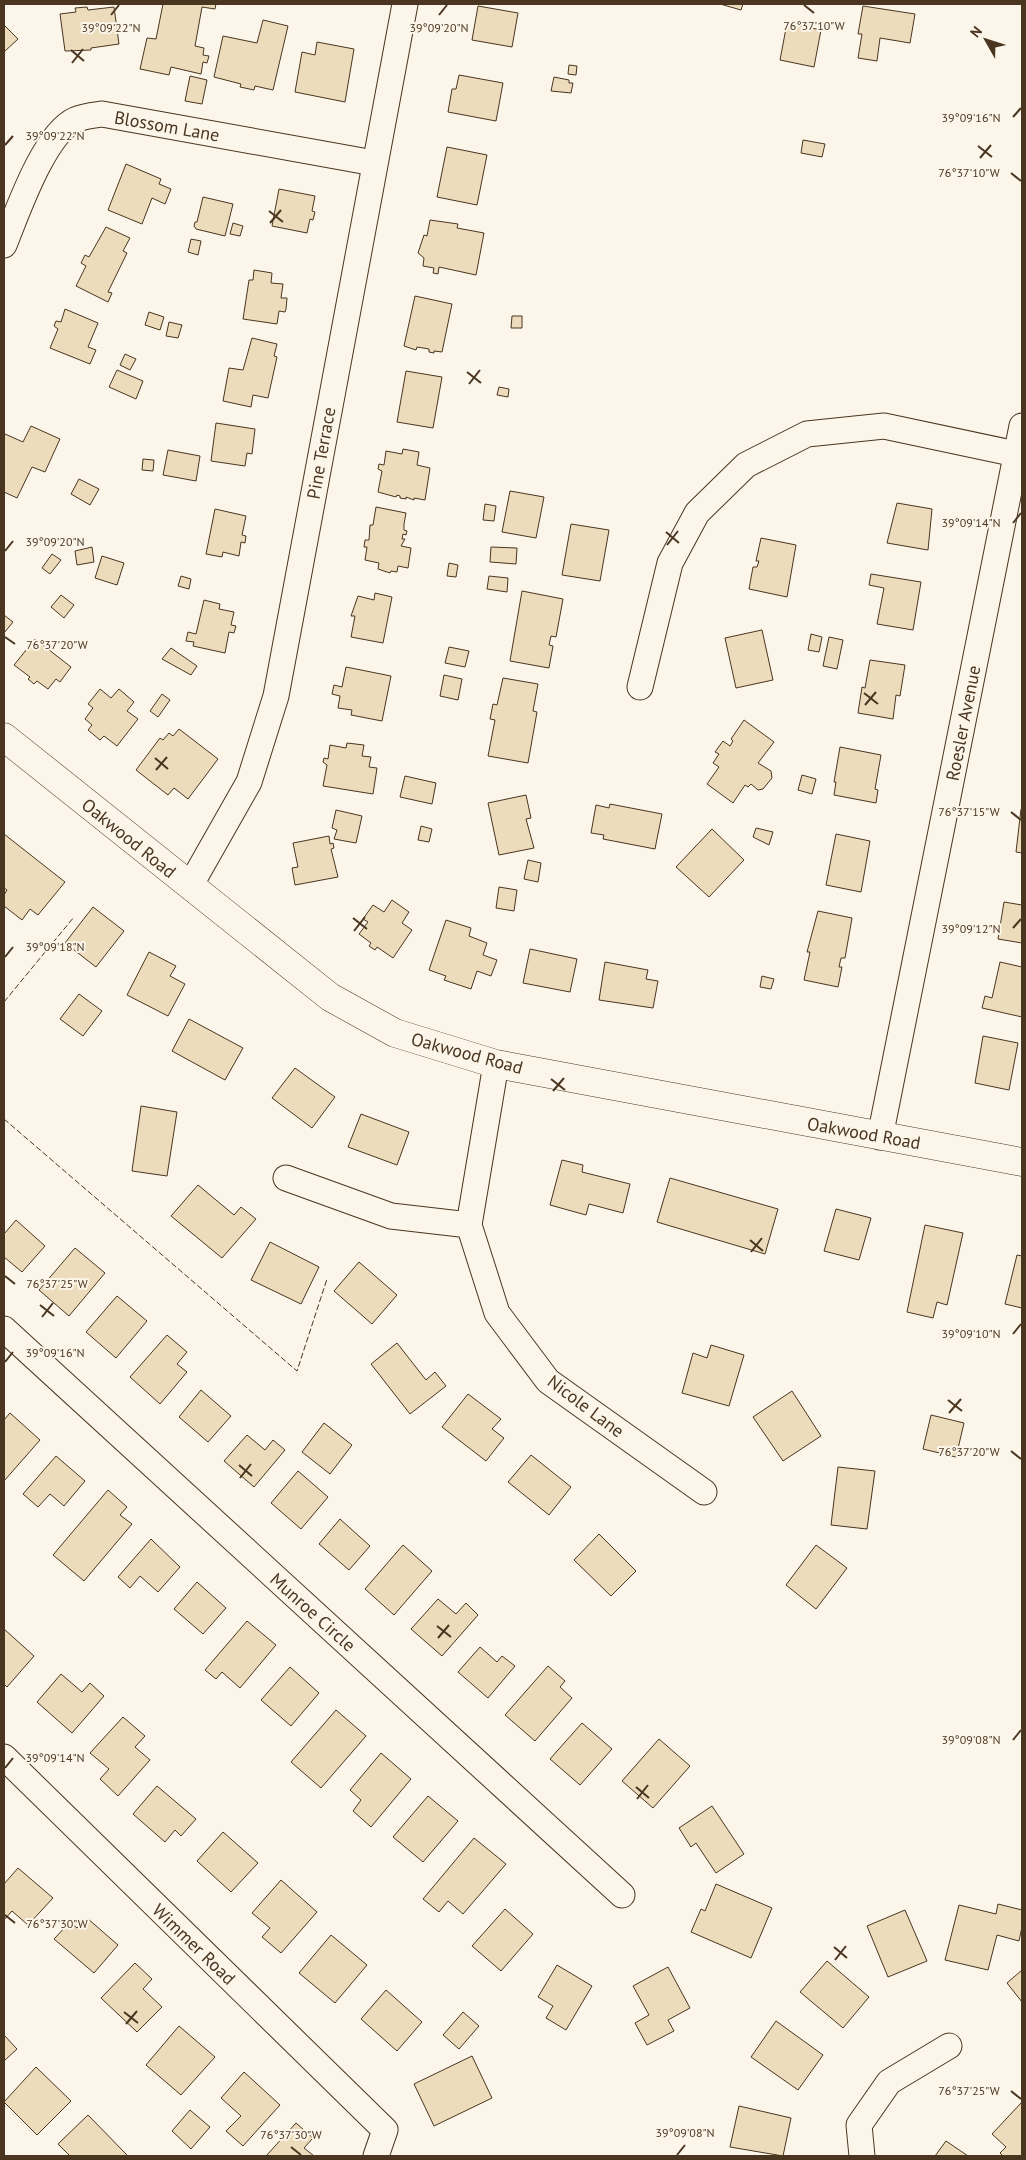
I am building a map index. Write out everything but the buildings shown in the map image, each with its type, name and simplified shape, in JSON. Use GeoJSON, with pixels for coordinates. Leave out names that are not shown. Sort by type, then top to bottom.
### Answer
{"type":"FeatureCollection","features":[{"type":"Feature","properties":{"kind":"street","name":"Pine Terrace"},"geometry":{"type":"LineString","coordinates":[[190,886],[249,782],[276,696],[405,4]]}},
{"type":"Feature","properties":{"kind":"street","name":"Blossom Lane"},"geometry":{"type":"LineString","coordinates":[[4,245],[32,179],[52,140],[75,120],[102,114],[374,163]]}},
{"type":"Feature","properties":{"kind":"street"},"geometry":{"type":"LineString","coordinates":[[640,687],[670,563],[698,513],[746,465],[807,434],[884,426],[1016,454]]}},
{"type":"Feature","properties":{"kind":"street","name":"Roesler Avenue"},"geometry":{"type":"LineString","coordinates":[[880,1137],[1022,426]]}},
{"type":"Feature","properties":{"kind":"street","name":"Oakwood Road"},"geometry":{"type":"LineString","coordinates":[[4,737],[330,997],[395,1032],[496,1064],[1022,1162]]}},
{"type":"Feature","properties":{"kind":"street","name":"Nicole Lane"},"geometry":{"type":"LineString","coordinates":[[496,1064],[469,1225],[497,1313],[548,1381],[704,1492]]}},
{"type":"Feature","properties":{"kind":"street"},"geometry":{"type":"LineString","coordinates":[[286,1178],[391,1216],[469,1225]]}},
{"type":"Feature","properties":{"kind":"street","name":"Munroe Circle"},"geometry":{"type":"LineString","coordinates":[[4,1329],[622,1895]]}},
{"type":"Feature","properties":{"kind":"street","name":"Wimmer Road"},"geometry":{"type":"LineString","coordinates":[[4,1757],[385,2130],[376,2156]]}},
{"type":"Feature","properties":{"kind":"street"},"geometry":{"type":"LineString","coordinates":[[862,2156],[859,2125],[889,2082],[948,2046]]}},
{"type":"Feature","properties":{"kind":"fence"},"geometry":{"type":"LineString","coordinates":[[4,1002],[74,917]]}},
{"type":"Feature","properties":{"kind":"fence"},"geometry":{"type":"LineString","coordinates":[[4,1119],[297,1371],[327,1279]]}}]}
